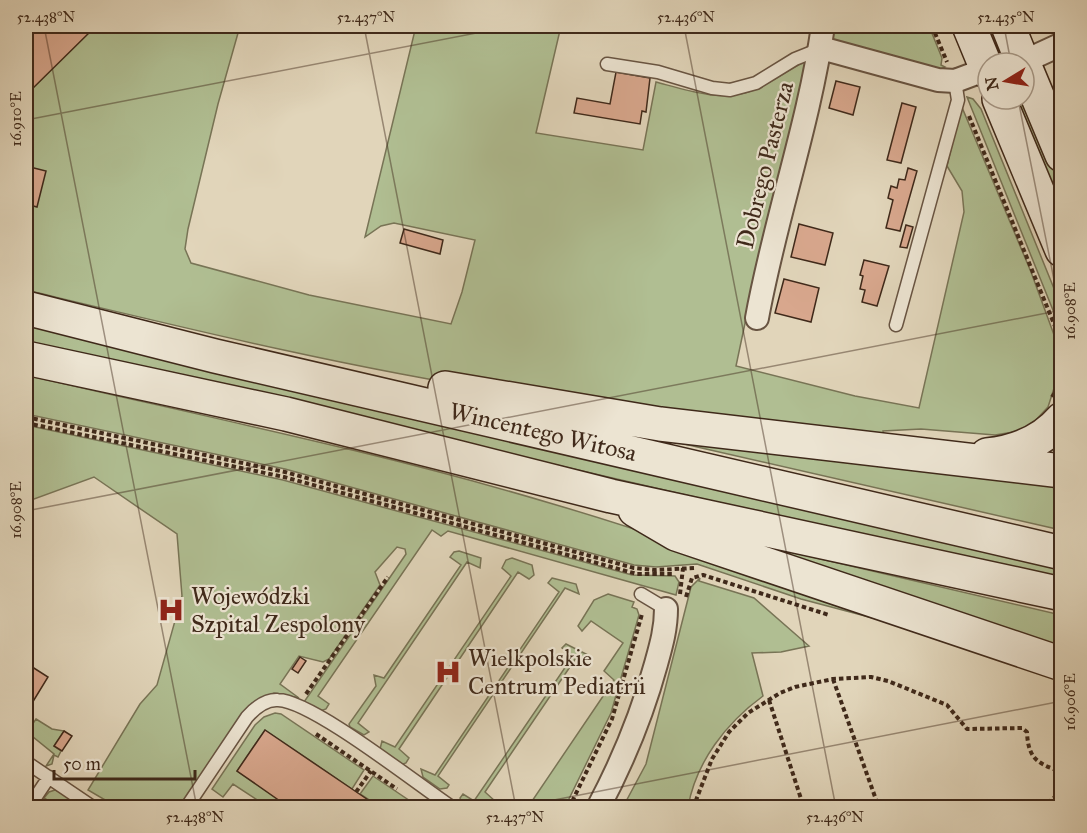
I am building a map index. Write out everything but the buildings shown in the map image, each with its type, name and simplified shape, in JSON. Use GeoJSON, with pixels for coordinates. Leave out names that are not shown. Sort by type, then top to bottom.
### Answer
{"type":"FeatureCollection","features":[{"type":"Feature","properties":{"kind":"main road"},"geometry":{"type":"LineString","coordinates":[[969,26],[979,51]]}},
{"type":"Feature","properties":{"kind":"main road"},"geometry":{"type":"LineString","coordinates":[[1008,26],[1019,51]]}},
{"type":"Feature","properties":{"kind":"main road"},"geometry":{"type":"LineString","coordinates":[[1036,92],[1062,155]]}},
{"type":"Feature","properties":{"kind":"main road"},"geometry":{"type":"LineString","coordinates":[[1004,111],[1062,250]]}},
{"type":"Feature","properties":{"kind":"main road","name":"Wincentego Witosa"},"geometry":{"type":"LineString","coordinates":[[26,308],[308,378],[1062,553]]}},
{"type":"Feature","properties":{"kind":"main road","name":"Wincentego Witosa"},"geometry":{"type":"LineString","coordinates":[[26,358],[286,414],[611,496],[1062,594]]}},
{"type":"Feature","properties":{"kind":"main road"},"geometry":{"type":"LineString","coordinates":[[308,378],[369,375],[660,424],[1062,471]]}},
{"type":"Feature","properties":{"kind":"main road"},"geometry":{"type":"LineString","coordinates":[[965,459],[1005,453],[1019,448],[1047,433],[1062,418]]}},
{"type":"Feature","properties":{"kind":"main road"},"geometry":{"type":"LineString","coordinates":[[611,496],[672,532],[1060,664]]}},
{"type":"Feature","properties":{"kind":"street","name":"Dobrego Pasterza"},"geometry":{"type":"LineString","coordinates":[[757,318],[765,274],[821,48],[823,26]]}},
{"type":"Feature","properties":{"kind":"street"},"geometry":{"type":"LineString","coordinates":[[1036,57],[1062,44]]}},
{"type":"Feature","properties":{"kind":"street"},"geometry":{"type":"LineString","coordinates":[[821,48],[938,81],[955,81],[976,74]]}},
{"type":"Feature","properties":{"kind":"street"},"geometry":{"type":"LineString","coordinates":[[598,807],[627,751],[647,698],[666,625],[666,609]]}},
{"type":"Feature","properties":{"kind":"lane"},"geometry":{"type":"LineString","coordinates":[[607,64],[658,72],[712,88],[730,90],[756,83],[795,59],[821,48]]}},
{"type":"Feature","properties":{"kind":"lane"},"geometry":{"type":"LineString","coordinates":[[896,325],[958,100],[955,81]]}},
{"type":"Feature","properties":{"kind":"lane"},"geometry":{"type":"LineString","coordinates":[[641,594],[666,609]]}},
{"type":"Feature","properties":{"kind":"lane"},"geometry":{"type":"LineString","coordinates":[[186,807],[247,717],[257,707],[274,700],[298,705],[328,721],[453,807]]}},
{"type":"Feature","properties":{"kind":"lane"},"geometry":{"type":"LineString","coordinates":[[26,762],[94,807]]}},
{"type":"Feature","properties":{"kind":"lane"},"geometry":{"type":"LineString","coordinates":[[31,804],[49,777]]}},
{"type":"Feature","properties":{"kind":"path"},"geometry":{"type":"LineString","coordinates":[[932,26],[1042,291],[1062,349]]}},
{"type":"Feature","properties":{"kind":"path"},"geometry":{"type":"LineString","coordinates":[[26,417],[285,472],[634,568],[683,568]]}},
{"type":"Feature","properties":{"kind":"path"},"geometry":{"type":"LineString","coordinates":[[26,423],[284,477],[637,573],[673,574]]}},
{"type":"Feature","properties":{"kind":"path"},"geometry":{"type":"LineString","coordinates":[[370,771],[290,717],[388,577]]}},
{"type":"Feature","properties":{"kind":"path"},"geometry":{"type":"LineString","coordinates":[[26,598],[30,602]]}},
{"type":"Feature","properties":{"kind":"path"},"geometry":{"type":"LineString","coordinates":[[569,807],[612,719],[642,614]]}},
{"type":"Feature","properties":{"kind":"path"},"geometry":{"type":"LineString","coordinates":[[693,807],[712,759],[729,732],[748,713],[769,699],[795,687],[833,679],[871,677],[904,687],[947,705],[967,729],[1022,728],[1027,732],[1028,748],[1037,763],[1062,772]]}},
{"type":"Feature","properties":{"kind":"path"},"geometry":{"type":"LineString","coordinates":[[833,679],[879,807]]}},
{"type":"Feature","properties":{"kind":"path"},"geometry":{"type":"LineString","coordinates":[[769,699],[804,807]]}},
{"type":"Feature","properties":{"kind":"path"},"geometry":{"type":"LineString","coordinates":[[356,792],[379,758]]}},
{"type":"Feature","properties":{"kind":"path"},"geometry":{"type":"LineString","coordinates":[[1042,807],[1056,796],[1062,779]]}},
{"type":"Feature","properties":{"kind":"green space"},"geometry":{"type":"Polygon","coordinates":[[[26,26],[240,26],[218,104],[188,229],[185,249],[191,263],[309,295],[451,324],[475,240],[394,223],[381,226],[365,237],[416,26],[561,26],[536,133],[643,150],[656,82],[703,94],[739,94],[759,88],[813,58],[756,271],[736,366],[855,396],[919,408],[964,212],[962,191],[947,166],[961,105],[1031,272],[1057,343],[1059,357],[1056,382],[1048,407],[1033,423],[1019,431],[995,435],[921,429],[883,431],[884,438],[694,417],[552,399],[385,371],[265,346],[26,290],[26,26]]]}},
{"type":"Feature","properties":{"kind":"green space"},"geometry":{"type":"Polygon","coordinates":[[[828,26],[929,26],[942,58],[941,65],[945,67],[941,69],[831,39],[828,26]]]}},
{"type":"Feature","properties":{"kind":"green space"},"geometry":{"type":"Polygon","coordinates":[[[967,97],[976,103],[976,111],[982,111],[1055,291],[1061,309],[1061,330],[967,97]]]}},
{"type":"Feature","properties":{"kind":"green space"},"geometry":{"type":"Polygon","coordinates":[[[1015,111],[1033,111],[1061,181],[1061,225],[1015,111]]]}},
{"type":"Feature","properties":{"kind":"green space"},"geometry":{"type":"Polygon","coordinates":[[[26,324],[1061,565],[1061,582],[26,342],[26,324]]]}},
{"type":"Feature","properties":{"kind":"green space"},"geometry":{"type":"Polygon","coordinates":[[[26,375],[291,435],[488,485],[650,534],[937,635],[801,599],[697,564],[656,567],[634,565],[285,469],[26,414],[26,375]]]}},
{"type":"Feature","properties":{"kind":"green space"},"geometry":{"type":"Polygon","coordinates":[[[26,425],[283,480],[632,575],[675,576],[679,582],[676,595],[448,531],[441,536],[432,530],[318,696],[329,704],[326,709],[320,711],[304,702],[406,554],[405,549],[397,547],[375,572],[380,585],[329,659],[323,662],[299,656],[280,684],[299,698],[274,693],[252,703],[180,807],[117,807],[88,790],[140,704],[157,685],[182,596],[177,534],[94,477],[26,502],[26,425]]]}},
{"type":"Feature","properties":{"kind":"green space"},"geometry":{"type":"Polygon","coordinates":[[[663,439],[1061,481],[1061,530],[706,449],[663,439]]]}},
{"type":"Feature","properties":{"kind":"green space"},"geometry":{"type":"Polygon","coordinates":[[[752,543],[1061,615],[1061,654],[752,543]]]}},
{"type":"Feature","properties":{"kind":"green space"},"geometry":{"type":"Polygon","coordinates":[[[459,551],[481,558],[480,568],[467,562],[358,723],[369,732],[364,735],[350,727],[349,724],[376,686],[374,675],[384,678],[461,565],[450,557],[454,552],[459,551]]]}},
{"type":"Feature","properties":{"kind":"green space"},"geometry":{"type":"Polygon","coordinates":[[[512,558],[532,565],[534,575],[529,579],[518,572],[399,749],[409,758],[406,763],[400,765],[380,749],[382,741],[395,747],[511,576],[502,568],[506,560],[512,558]]]}},
{"type":"Feature","properties":{"kind":"green space"},"geometry":{"type":"Polygon","coordinates":[[[552,578],[576,584],[579,594],[565,588],[438,776],[449,785],[447,788],[440,789],[423,777],[421,769],[435,775],[559,592],[548,583],[552,578]]]}},
{"type":"Feature","properties":{"kind":"green space"},"geometry":{"type":"Polygon","coordinates":[[[700,578],[699,581],[754,598],[809,646],[781,652],[752,653],[763,696],[725,731],[705,759],[692,790],[688,807],[623,807],[646,764],[691,587],[700,578]]]}},
{"type":"Feature","properties":{"kind":"green space"},"geometry":{"type":"Polygon","coordinates":[[[608,594],[634,602],[632,607],[637,609],[639,615],[611,713],[565,807],[528,807],[614,680],[604,671],[623,643],[591,621],[582,631],[578,626],[594,600],[608,594]]]}},
{"type":"Feature","properties":{"kind":"green space"},"geometry":{"type":"Polygon","coordinates":[[[566,644],[588,655],[589,664],[576,658],[485,792],[496,802],[490,807],[470,807],[463,804],[460,798],[463,794],[474,801],[573,656],[562,648],[566,644]]]}},
{"type":"Feature","properties":{"kind":"green space"},"geometry":{"type":"Polygon","coordinates":[[[275,713],[281,714],[364,770],[352,789],[265,730],[237,771],[290,807],[268,807],[233,784],[223,797],[212,789],[255,725],[264,717],[275,713]]]}},
{"type":"Feature","properties":{"kind":"green space"},"geometry":{"type":"Polygon","coordinates":[[[36,719],[52,729],[64,731],[54,746],[61,751],[58,757],[54,755],[52,764],[46,766],[54,754],[27,732],[36,719]]]}},
{"type":"Feature","properties":{"kind":"green space"},"geometry":{"type":"Polygon","coordinates":[[[373,776],[419,807],[380,807],[360,794],[373,776]]]}},
{"type":"Feature","properties":{"kind":"green space"},"geometry":{"type":"Polygon","coordinates":[[[55,790],[84,807],[58,807],[44,798],[49,792],[55,790]]]}},
{"type":"Feature","properties":{"kind":"place","name":"Wojewódzki Szpital Zespolony"},"geometry":{"type":"Point","coordinates":[171,610]}},
{"type":"Feature","properties":{"kind":"place","name":"Wielkpolskie Centrum Pediatrii"},"geometry":{"type":"Point","coordinates":[448,672]}}]}
